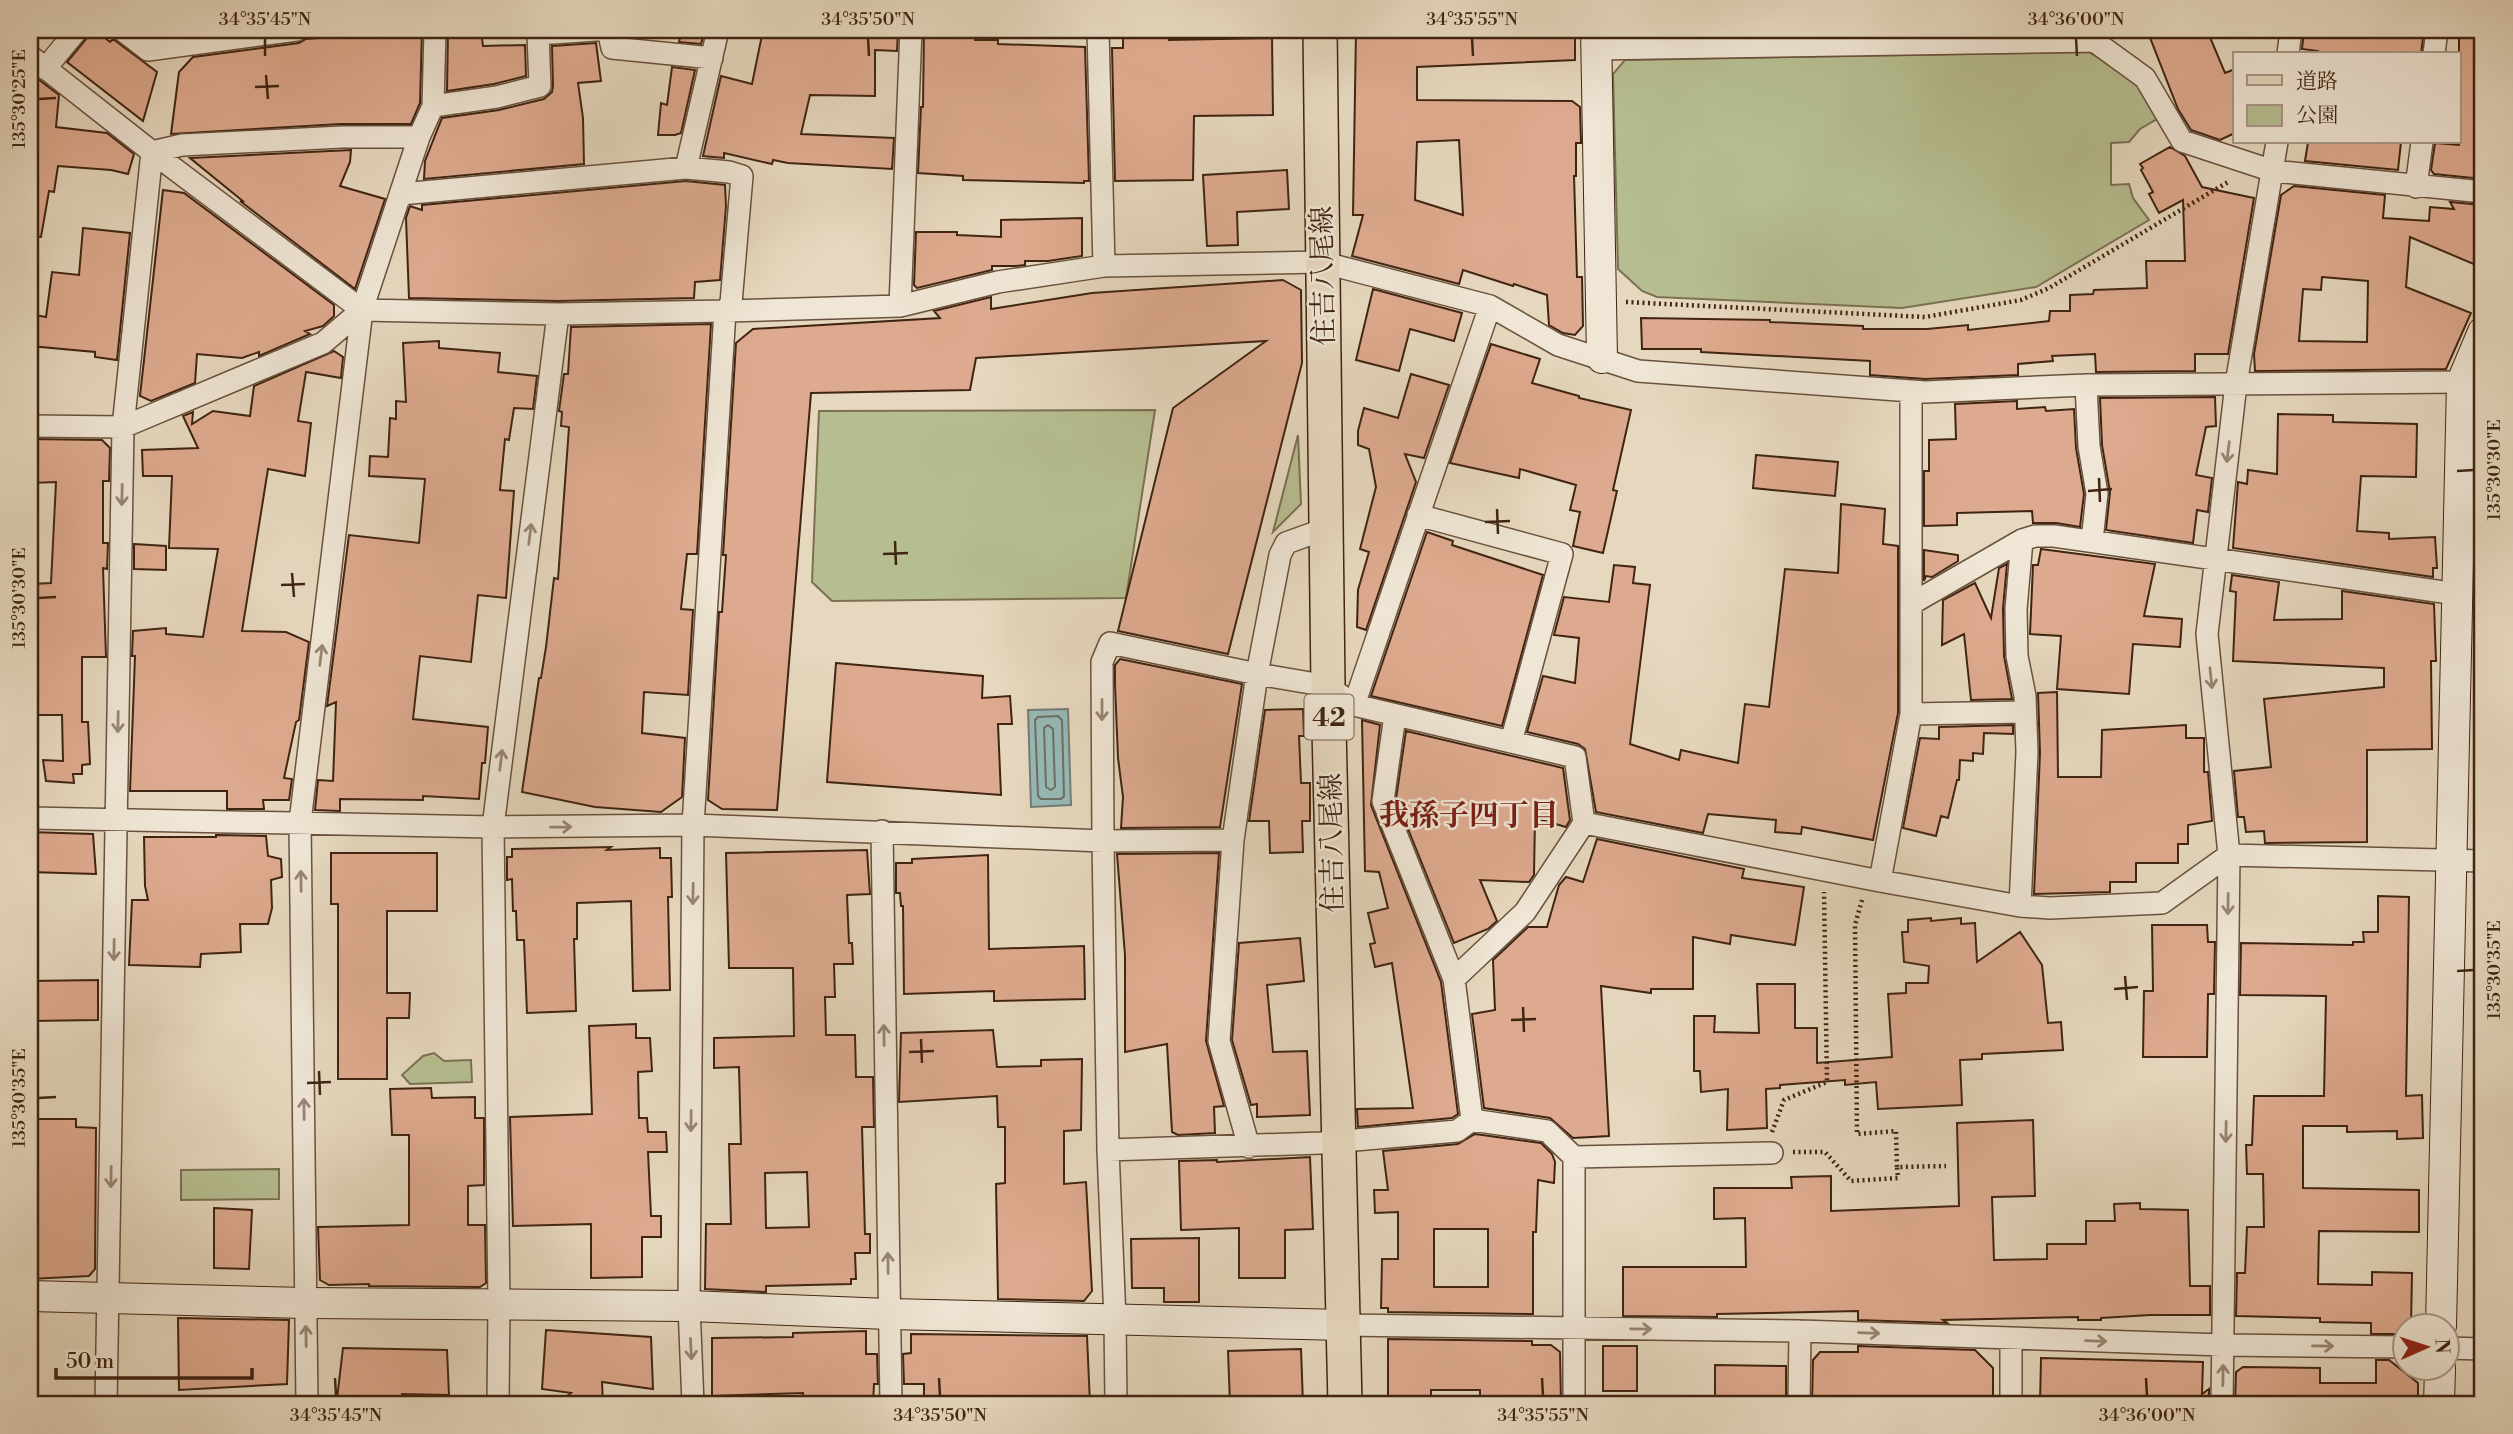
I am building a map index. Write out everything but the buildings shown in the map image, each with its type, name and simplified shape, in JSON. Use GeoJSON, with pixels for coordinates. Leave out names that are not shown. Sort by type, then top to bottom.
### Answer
{"type":"FeatureCollection","features":[{"type":"Feature","properties":{"kind":"main road","name":"住吉八尾線"},"geometry":{"type":"LineString","coordinates":[[1320,30],[1325,529],[1341,695],[1338,1141],[1345,1325],[1345,1404]]}},
{"type":"Feature","properties":{"kind":"street"},"geometry":{"type":"LineString","coordinates":[[77,30],[37,62],[362,310],[558,314],[900,306],[999,282],[1104,266],[1321,261],[1490,306],[1558,345],[1638,371],[1911,391],[2086,385],[2462,382]]}},
{"type":"Feature","properties":{"kind":"street"},"geometry":{"type":"LineString","coordinates":[[122,30],[148,50],[298,30]]}},
{"type":"Feature","properties":{"kind":"street"},"geometry":{"type":"LineString","coordinates":[[307,1404],[300,822],[362,310],[419,137],[433,106],[435,30]]}},
{"type":"Feature","properties":{"kind":"street"},"geometry":{"type":"LineString","coordinates":[[433,106],[497,97],[540,86],[538,34],[596,30]]}},
{"type":"Feature","properties":{"kind":"street"},"geometry":{"type":"LineString","coordinates":[[608,30],[612,48],[712,58]]}},
{"type":"Feature","properties":{"kind":"street"},"geometry":{"type":"LineString","coordinates":[[686,168],[718,30]]}},
{"type":"Feature","properties":{"kind":"street"},"geometry":{"type":"LineString","coordinates":[[900,306],[911,30]]}},
{"type":"Feature","properties":{"kind":"street"},"geometry":{"type":"LineString","coordinates":[[1098,30],[1104,266]]}},
{"type":"Feature","properties":{"kind":"street"},"geometry":{"type":"LineString","coordinates":[[2288,52],[2291,30]]}},
{"type":"Feature","properties":{"kind":"street"},"geometry":{"type":"LineString","coordinates":[[2434,52],[2437,30]]}},
{"type":"Feature","properties":{"kind":"street"},"geometry":{"type":"LineString","coordinates":[[1602,358],[1596,40],[2092,35],[2145,78],[2182,141],[2273,171],[2483,192]]}},
{"type":"Feature","properties":{"kind":"street"},"geometry":{"type":"LineString","coordinates":[[152,152],[182,145],[351,137],[419,137]]}},
{"type":"Feature","properties":{"kind":"street"},"geometry":{"type":"LineString","coordinates":[[2222,1404],[2229,855],[2207,634],[2236,384],[2277,144]]}},
{"type":"Feature","properties":{"kind":"street"},"geometry":{"type":"LineString","coordinates":[[2416,187],[2422,144]]}},
{"type":"Feature","properties":{"kind":"street"},"geometry":{"type":"LineString","coordinates":[[106,1404],[123,427],[152,152]]}},
{"type":"Feature","properties":{"kind":"street"},"geometry":{"type":"LineString","coordinates":[[401,194],[686,168],[729,172],[742,176],[731,303],[725,312],[694,825],[689,1306],[693,1404]]}},
{"type":"Feature","properties":{"kind":"street"},"geometry":{"type":"LineString","coordinates":[[1341,695],[1418,514],[1490,306]]}},
{"type":"Feature","properties":{"kind":"street"},"geometry":{"type":"LineString","coordinates":[[30,426],[123,427],[323,343],[362,310]]}},
{"type":"Feature","properties":{"kind":"street"},"geometry":{"type":"LineString","coordinates":[[498,1404],[493,827],[558,314]]}},
{"type":"Feature","properties":{"kind":"street"},"geometry":{"type":"LineString","coordinates":[[2441,1312],[2462,382],[2483,332]]}},
{"type":"Feature","properties":{"kind":"street"},"geometry":{"type":"LineString","coordinates":[[2086,385],[2089,446],[2097,494],[2092,541]]}},
{"type":"Feature","properties":{"kind":"street"},"geometry":{"type":"LineString","coordinates":[[1874,880],[1911,714],[1911,391]]}},
{"type":"Feature","properties":{"kind":"street"},"geometry":{"type":"LineString","coordinates":[[1418,514],[1562,554],[1511,742]]}},
{"type":"Feature","properties":{"kind":"street"},"geometry":{"type":"LineString","coordinates":[[1250,1146],[1219,1041],[1233,840],[1257,674],[1280,555],[1286,543],[1325,529]]}},
{"type":"Feature","properties":{"kind":"street"},"geometry":{"type":"LineString","coordinates":[[1911,604],[2022,540],[2035,536],[2054,536],[2216,558],[2457,594]]}},
{"type":"Feature","properties":{"kind":"street"},"geometry":{"type":"LineString","coordinates":[[2020,906],[2027,752],[2025,712],[2017,656],[2022,540]]}},
{"type":"Feature","properties":{"kind":"street"},"geometry":{"type":"LineString","coordinates":[[1116,1404],[1102,841],[1102,662],[1110,643],[1257,674],[1341,695],[1395,715],[1575,757],[1584,823],[1525,912],[1454,979]]}},
{"type":"Feature","properties":{"kind":"street"},"geometry":{"type":"LineString","coordinates":[[1911,714],[2025,712]]}},
{"type":"Feature","properties":{"kind":"street"},"geometry":{"type":"LineString","coordinates":[[1395,715],[1384,801],[1454,979],[1472,1120]]}},
{"type":"Feature","properties":{"kind":"street"},"geometry":{"type":"LineString","coordinates":[[30,818],[493,827],[694,825],[1102,841],[1233,840]]}},
{"type":"Feature","properties":{"kind":"street"},"geometry":{"type":"LineString","coordinates":[[1584,823],[1874,880],[2020,906],[2050,908],[2162,903],[2229,855],[2483,862]]}},
{"type":"Feature","properties":{"kind":"street"},"geometry":{"type":"LineString","coordinates":[[882,831],[891,1404]]}},
{"type":"Feature","properties":{"kind":"street"},"geometry":{"type":"LineString","coordinates":[[1108,1150],[1338,1141],[1457,1130],[1472,1120],[1547,1131],[1574,1157],[1768,1152]]}},
{"type":"Feature","properties":{"kind":"street"},"geometry":{"type":"LineString","coordinates":[[1574,1157],[1574,1404]]}},
{"type":"Feature","properties":{"kind":"street"},"geometry":{"type":"LineString","coordinates":[[30,1296],[306,1303],[689,1306],[889,1314],[1345,1325],[1800,1331],[2223,1345],[2390,1347]]}},
{"type":"Feature","properties":{"kind":"street"},"geometry":{"type":"LineString","coordinates":[[1799,1404],[1800,1331]]}},
{"type":"Feature","properties":{"kind":"street"},"geometry":{"type":"LineString","coordinates":[[2011,1338],[2011,1404]]}},
{"type":"Feature","properties":{"kind":"street"},"geometry":{"type":"LineString","coordinates":[[2460,1348],[2483,1349]]}},
{"type":"Feature","properties":{"kind":"street"},"geometry":{"type":"LineString","coordinates":[[2439,1404],[2440,1382]]}},
{"type":"Feature","properties":{"kind":"path"},"geometry":{"type":"LineString","coordinates":[[1600,298],[1636,304],[1925,317],[2021,300],[2049,288],[2225,183],[2273,171]]}},
{"type":"Feature","properties":{"kind":"path"},"geometry":{"type":"LineString","coordinates":[[1824,870],[1827,1082],[1784,1100],[1768,1152],[1825,1152],[1851,1181],[1898,1178],[1896,1131],[1857,1134],[1855,925],[1874,880]]}},
{"type":"Feature","properties":{"kind":"path"},"geometry":{"type":"LineString","coordinates":[[1897,1167],[1946,1166]]}},
{"type":"Feature","properties":{"kind":"green space"},"geometry":{"type":"Polygon","coordinates":[[[2089,52],[2138,82],[2157,119],[2140,129],[2129,142],[2111,143],[2111,185],[2129,184],[2133,198],[2149,220],[2036,287],[1902,308],[1657,297],[1642,291],[1618,269],[1613,74],[1625,60],[2089,52]]]}},
{"type":"Feature","properties":{"kind":"green space"},"geometry":{"type":"Polygon","coordinates":[[[1155,410],[1126,598],[832,601],[812,582],[819,411],[1155,410]]]}},
{"type":"Feature","properties":{"kind":"green space"},"geometry":{"type":"Polygon","coordinates":[[[1298,435],[1301,504],[1273,532],[1298,435]]]}},
{"type":"Feature","properties":{"kind":"green space"},"geometry":{"type":"Polygon","coordinates":[[[434,1053],[444,1061],[471,1060],[472,1082],[410,1084],[402,1075],[423,1056],[434,1053]]]}},
{"type":"Feature","properties":{"kind":"green space"},"geometry":{"type":"Polygon","coordinates":[[[279,1169],[279,1199],[181,1200],[181,1170],[279,1169]]]}},
{"type":"Feature","properties":{"kind":"water"},"geometry":{"type":"Polygon","coordinates":[[[1068,709],[1071,805],[1031,807],[1028,710],[1068,709]]]}},
{"type":"Feature","properties":{"kind":"district","name":"我孫子四丁目"},"geometry":{"type":"Point","coordinates":[1469,815]}}]}
